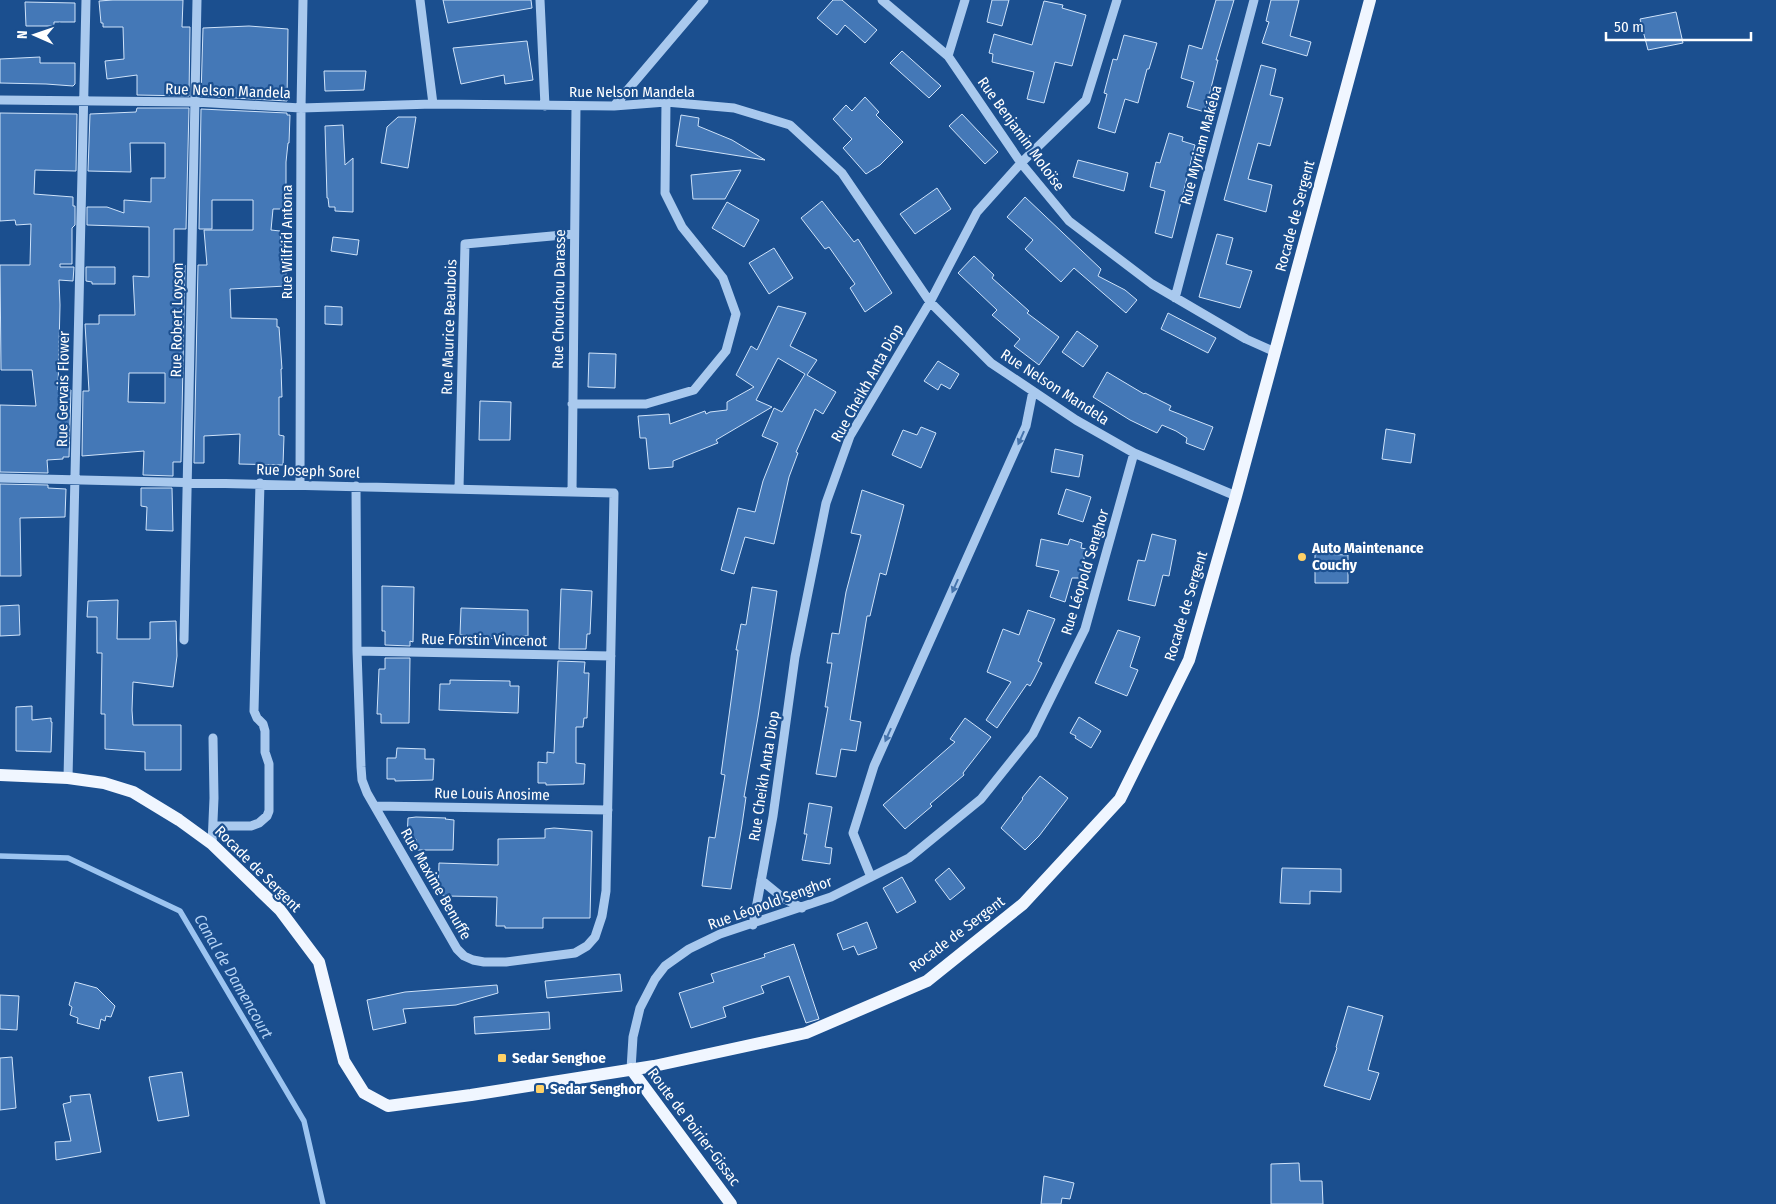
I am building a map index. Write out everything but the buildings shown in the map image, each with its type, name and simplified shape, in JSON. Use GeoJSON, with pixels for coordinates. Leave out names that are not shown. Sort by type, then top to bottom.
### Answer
{"type":"FeatureCollection","features":[{"type":"Feature","properties":{"kind":"main road","name":"Rocade de Sergent"},"geometry":{"type":"LineString","coordinates":[[0,775],[68,778],[104,783],[133,792],[179,820],[212,844],[280,910],[319,962],[344,1061],[364,1093],[388,1106],[654,1066],[806,1033],[927,981],[1023,904],[1120,799],[1189,660],[1236,496],[1370,0]]}},
{"type":"Feature","properties":{"kind":"main road","name":"Rocade de Sergent"},"geometry":{"type":"LineString","coordinates":[[0,781],[21,777]]}},
{"type":"Feature","properties":{"kind":"main road","name":"Route de Poirier-Gissac"},"geometry":{"type":"LineString","coordinates":[[630,1069],[731,1204]]}},
{"type":"Feature","properties":{"kind":"street","name":"Rue Gervais Flower"},"geometry":{"type":"LineString","coordinates":[[68,778],[86,0]]}},
{"type":"Feature","properties":{"kind":"street","name":"Rue Robert Loyson"},"geometry":{"type":"LineString","coordinates":[[184,640],[197,0]]}},
{"type":"Feature","properties":{"kind":"street","name":"Rue Wilfrid Antona"},"geometry":{"type":"LineString","coordinates":[[300,484],[303,0]]}},
{"type":"Feature","properties":{"kind":"street"},"geometry":{"type":"LineString","coordinates":[[420,0],[434,104]]}},
{"type":"Feature","properties":{"kind":"street"},"geometry":{"type":"LineString","coordinates":[[540,0],[545,106]]}},
{"type":"Feature","properties":{"kind":"street"},"geometry":{"type":"LineString","coordinates":[[614,106],[704,0]]}},
{"type":"Feature","properties":{"kind":"street","name":"Rue Benjamin Moloïse"},"geometry":{"type":"LineString","coordinates":[[882,0],[948,56],[1022,163],[1069,221],[1152,284],[1246,338],[1275,352]]}},
{"type":"Feature","properties":{"kind":"street"},"geometry":{"type":"LineString","coordinates":[[948,56],[965,0]]}},
{"type":"Feature","properties":{"kind":"street","name":"Rue Cheikh Anta Diop"},"geometry":{"type":"LineString","coordinates":[[753,925],[773,816],[795,657],[826,503],[850,436],[930,302],[977,212],[1022,163],[1086,100],[1117,0]]}},
{"type":"Feature","properties":{"kind":"street","name":"Rue Myriam Makéba"},"geometry":{"type":"LineString","coordinates":[[1175,298],[1254,0]]}},
{"type":"Feature","properties":{"kind":"street","name":"Rue Nelson Mandela"},"geometry":{"type":"LineString","coordinates":[[0,100],[195,102],[301,108],[434,104],[614,106],[666,102],[734,108],[790,125],[842,173],[930,302],[991,363],[1076,420],[1134,453],[1236,496]]}},
{"type":"Feature","properties":{"kind":"street"},"geometry":{"type":"LineString","coordinates":[[572,404],[646,404],[694,390],[726,351],[736,314],[723,278],[682,227],[665,194],[666,102]]}},
{"type":"Feature","properties":{"kind":"street","name":"Rue Chouchou Darasse"},"geometry":{"type":"LineString","coordinates":[[572,492],[576,106]]}},
{"type":"Feature","properties":{"kind":"street","name":"Rue Maurice Beaubois"},"geometry":{"type":"LineString","coordinates":[[459,489],[465,244],[574,234]]}},
{"type":"Feature","properties":{"kind":"street"},"geometry":{"type":"LineString","coordinates":[[871,877],[853,833],[874,766],[1026,426],[1033,391]]}},
{"type":"Feature","properties":{"kind":"street","name":"Rue Léopold Senghor"},"geometry":{"type":"LineString","coordinates":[[630,1069],[633,1038],[640,1008],[655,979],[665,966],[689,948],[720,934],[753,925],[831,897],[910,858],[981,799],[1033,734],[1085,629],[1134,453]]}},
{"type":"Feature","properties":{"kind":"street","name":"Rue Joseph Sorel"},"geometry":{"type":"LineString","coordinates":[[0,478],[614,493]]}},
{"type":"Feature","properties":{"kind":"street"},"geometry":{"type":"LineString","coordinates":[[213,826],[251,826],[264,820],[269,811],[269,764],[265,752],[265,727],[254,711],[260,484]]}},
{"type":"Feature","properties":{"kind":"street","name":"Rue Maxime Benuffe"},"geometry":{"type":"LineString","coordinates":[[356,486],[357,651],[362,780],[457,949],[464,956],[473,960],[491,962],[506,962],[575,953],[587,946],[595,936],[602,916],[606,891],[614,493]]}},
{"type":"Feature","properties":{"kind":"street","name":"Rue Forstin Vincenot"},"geometry":{"type":"LineString","coordinates":[[357,651],[611,656]]}},
{"type":"Feature","properties":{"kind":"street"},"geometry":{"type":"LineString","coordinates":[[212,844],[214,798],[213,738]]}},
{"type":"Feature","properties":{"kind":"street","name":"Rue Louis Anosime"},"geometry":{"type":"LineString","coordinates":[[375,806],[608,810]]}},
{"type":"Feature","properties":{"kind":"street"},"geometry":{"type":"LineString","coordinates":[[761,880],[783,898],[802,908]]}},
{"type":"Feature","properties":{"kind":"waterway","name":"Canal de Damencourt"},"geometry":{"type":"LineString","coordinates":[[0,856],[68,858],[180,911],[304,1121],[323,1204]]}},
{"type":"Feature","properties":{"kind":"place","name":"Auto Maintenance Couchy"},"geometry":{"type":"Point","coordinates":[1302,557]}},
{"type":"Feature","properties":{"kind":"place","name":"Sedar Senghoe"},"geometry":{"type":"Point","coordinates":[502,1058]}},
{"type":"Feature","properties":{"kind":"place","name":"Sedar Senghor"},"geometry":{"type":"Point","coordinates":[540,1089]}}]}
